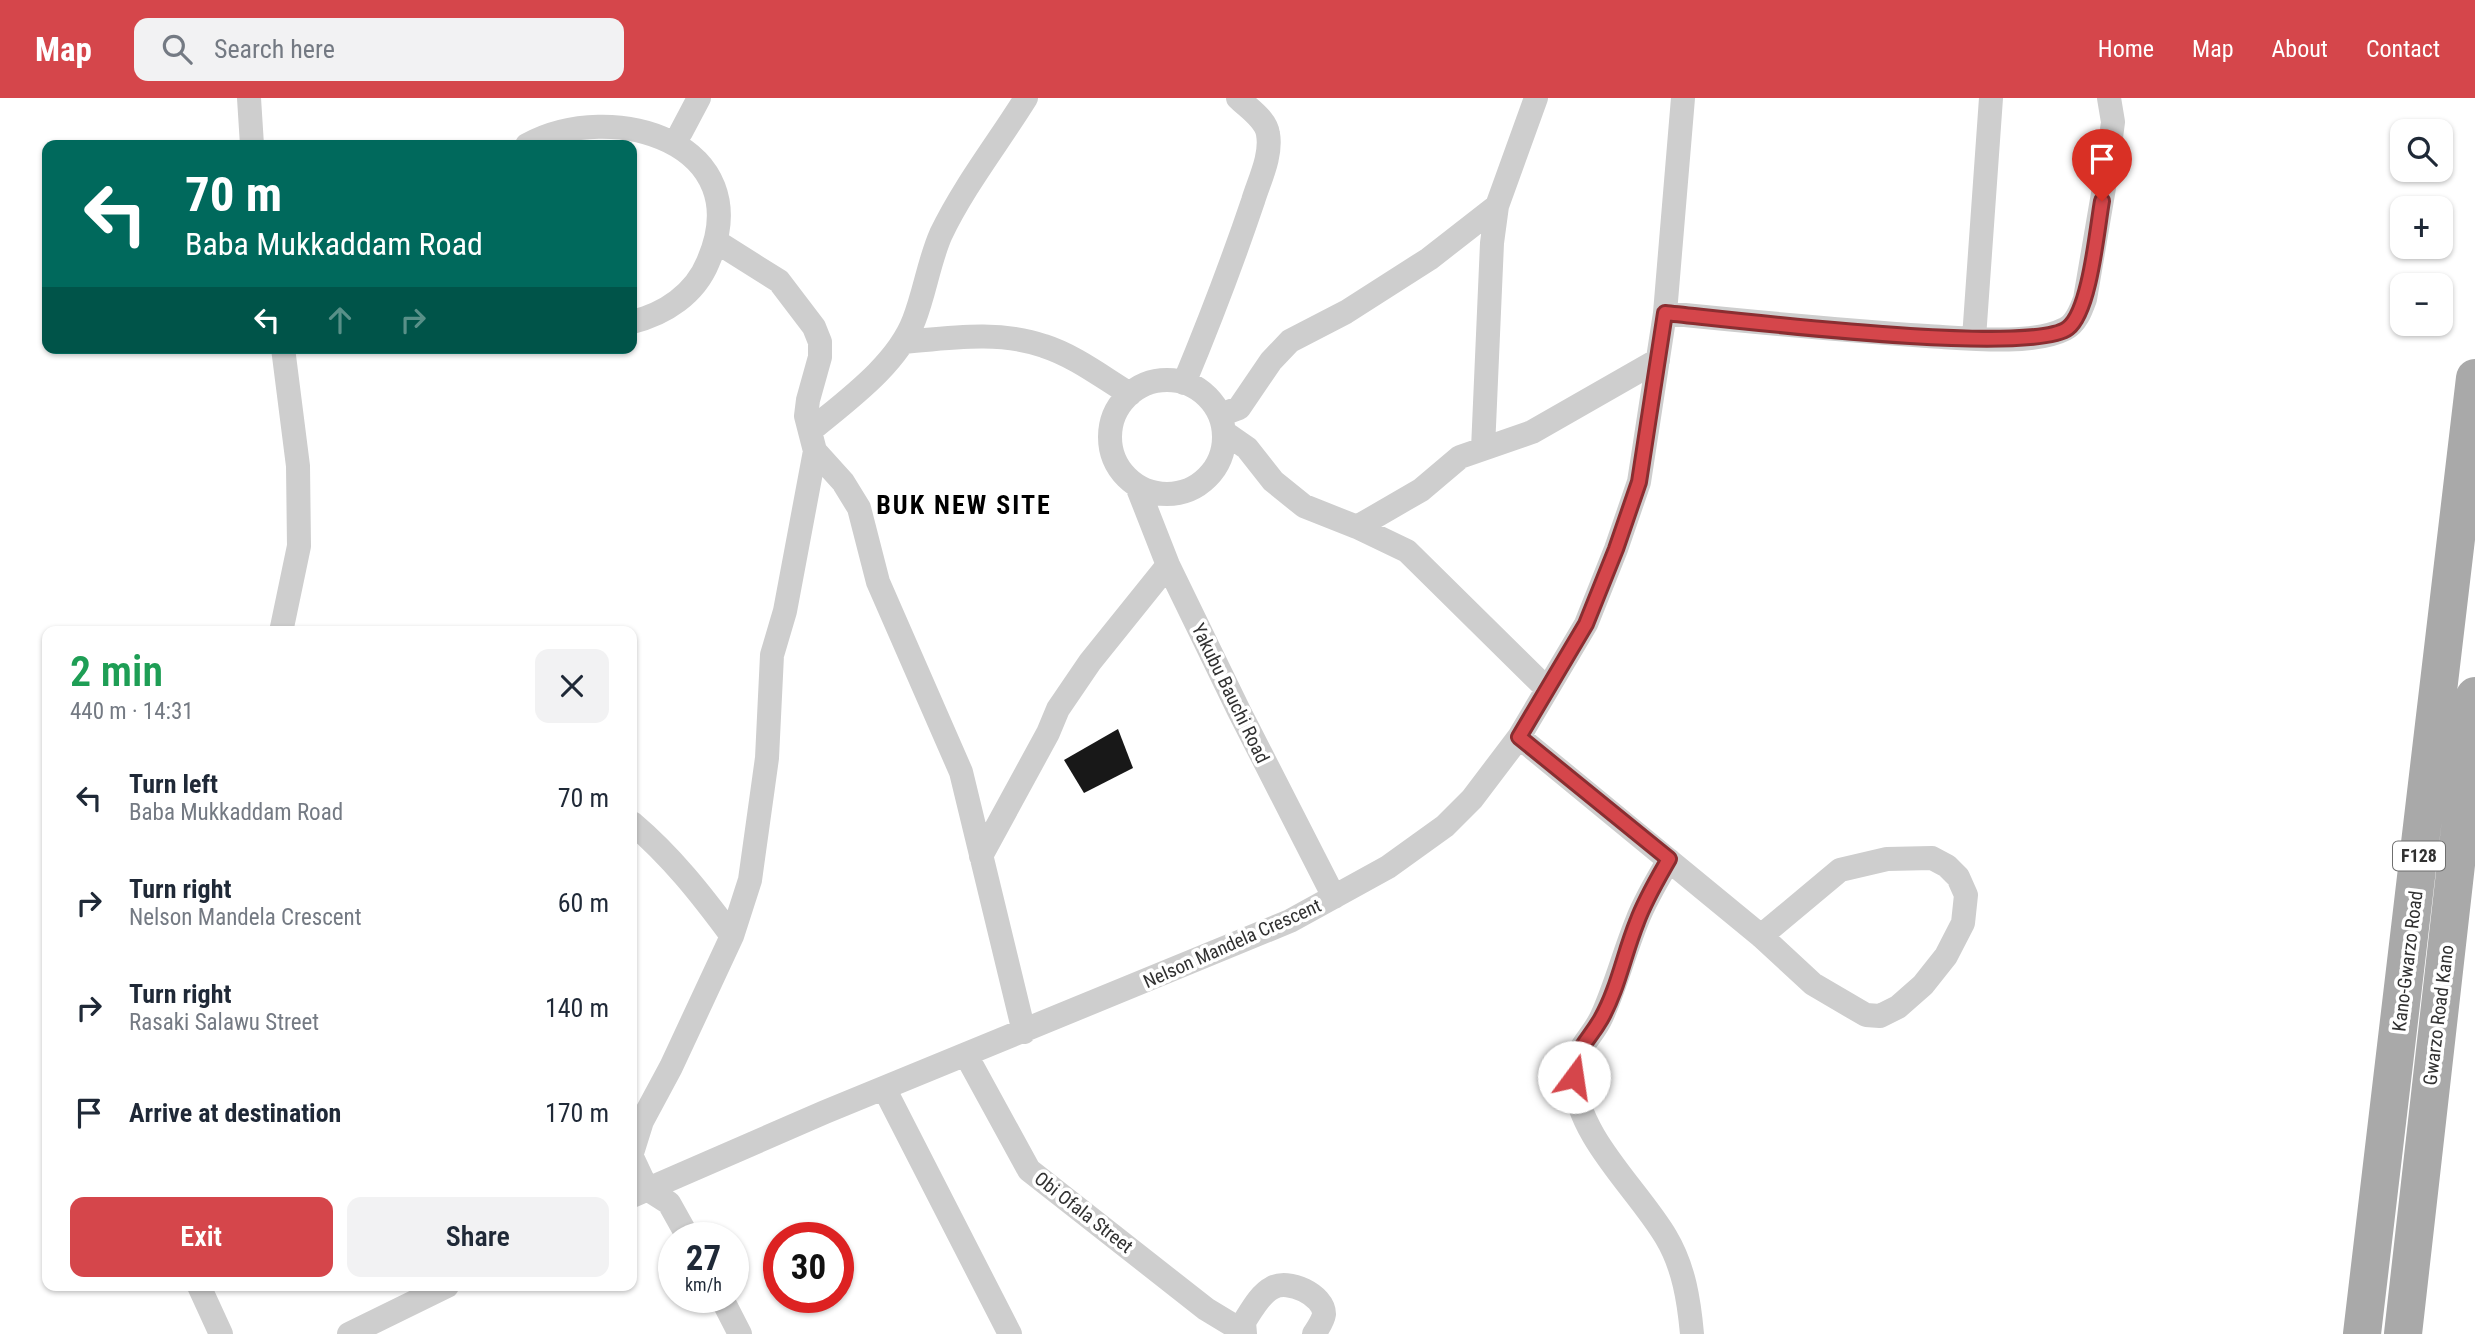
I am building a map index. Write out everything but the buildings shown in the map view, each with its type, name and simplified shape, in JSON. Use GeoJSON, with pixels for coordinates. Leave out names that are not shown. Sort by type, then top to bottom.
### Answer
{"type":"FeatureCollection","features":[{"type":"Feature","properties":{"kind":"main road","name":"Kano-Gwarzo Road"},"geometry":{"type":"LineString","coordinates":[[2362,1334],[2475,378]]}},
{"type":"Feature","properties":{"kind":"main road","name":"Gwarzo Road Kano"},"geometry":{"type":"LineString","coordinates":[[2403,1334],[2466,858],[2475,696]]}},
{"type":"Feature","properties":{"kind":"street"},"geometry":{"type":"LineString","coordinates":[[249,98],[252,140]]}},
{"type":"Feature","properties":{"kind":"street"},"geometry":{"type":"LineString","coordinates":[[681,132],[699,98]]}},
{"type":"Feature","properties":{"kind":"street"},"geometry":{"type":"LineString","coordinates":[[812,441],[870,382],[903,342],[914,322],[941,235],[965,191],[1026,98]]}},
{"type":"Feature","properties":{"kind":"street"},"geometry":{"type":"LineString","coordinates":[[1184,383],[1234,259],[1264,169],[1269,144],[1264,122],[1238,98]]}},
{"type":"Feature","properties":{"kind":"street"},"geometry":{"type":"LineString","coordinates":[[1483,449],[1492,243],[1497,206],[1536,98]]}},
{"type":"Feature","properties":{"kind":"street","name":"Nelson Mandela Crescent"},"geometry":{"type":"LineString","coordinates":[[639,1192],[1290,921],[1388,867],[1445,826],[1472,799],[1519,737],[1586,624],[1639,482],[1665,313],[1683,98]]}},
{"type":"Feature","properties":{"kind":"street"},"geometry":{"type":"LineString","coordinates":[[1974,338],[1991,98]]}},
{"type":"Feature","properties":{"kind":"street"},"geometry":{"type":"LineString","coordinates":[[532,140],[567,109],[603,105],[637,108],[669,122],[695,144],[713,174],[720,207],[717,242],[703,274],[681,300],[651,318],[637,321]]}},
{"type":"Feature","properties":{"kind":"street"},"geometry":{"type":"LineString","coordinates":[[1665,313],[1816,329],[1974,338],[2032,338],[2067,328],[2079,315],[2085,299],[2106,176],[2111,110]]}},
{"type":"Feature","properties":{"kind":"street"},"geometry":{"type":"LineString","coordinates":[[1497,206],[1429,260],[1346,312],[1290,341],[1271,361],[1239,408],[1222,423],[1222,450],[1216,466],[1204,480],[1189,489],[1171,494],[1154,493],[1137,486],[1124,474],[1114,459],[1110,442],[1111,424],[1118,407],[1130,394],[1145,384],[1162,380],[1184,383],[1196,388],[1210,399],[1222,423],[1247,448],[1273,481],[1304,506],[1407,551],[1547,689]]}},
{"type":"Feature","properties":{"kind":"street"},"geometry":{"type":"LineString","coordinates":[[637,1138],[642,1121],[671,1067],[732,936],[750,880],[767,758],[772,655],[785,611],[812,441],[806,415],[820,357],[820,342],[814,327],[779,281],[717,242]]}},
{"type":"Feature","properties":{"kind":"street"},"geometry":{"type":"LineString","coordinates":[[903,342],[1002,337],[1044,345],[1076,360],[1130,394]]}},
{"type":"Feature","properties":{"kind":"street"},"geometry":{"type":"LineString","coordinates":[[282,626],[299,546],[298,466],[284,354]]}},
{"type":"Feature","properties":{"kind":"street"},"geometry":{"type":"LineString","coordinates":[[1357,527],[1421,490],[1460,457],[1532,432],[1658,360]]}},
{"type":"Feature","properties":{"kind":"street"},"geometry":{"type":"LineString","coordinates":[[812,441],[859,508],[878,582],[961,772],[1024,1031]]}},
{"type":"Feature","properties":{"kind":"street","name":"Yakubu Bauchi Road"},"geometry":{"type":"LineString","coordinates":[[1137,486],[1168,565],[1334,897]]}},
{"type":"Feature","properties":{"kind":"street"},"geometry":{"type":"LineString","coordinates":[[981,856],[1048,733],[1058,709],[1090,662],[1168,565]]}},
{"type":"Feature","properties":{"kind":"street"},"geometry":{"type":"LineString","coordinates":[[1519,737],[1761,936],[1813,984],[1866,1014],[1880,1016],[1898,1007],[1923,985],[1947,956],[1963,923],[1966,895],[1958,877],[1947,866],[1932,858],[1887,859],[1840,870],[1761,936]]}},
{"type":"Feature","properties":{"kind":"street"},"geometry":{"type":"LineString","coordinates":[[637,827],[661,848],[693,883],[732,936]]}},
{"type":"Feature","properties":{"kind":"street"},"geometry":{"type":"LineString","coordinates":[[1669,859],[1637,921],[1601,1020],[1583,1043],[1576,1058],[1574,1077],[1582,1112],[1596,1138],[1667,1239],[1677,1260],[1688,1296],[1692,1334]]}},
{"type":"Feature","properties":{"kind":"street","name":"Obi Ofala Street"},"geometry":{"type":"LineString","coordinates":[[966,1055],[1029,1170],[1206,1310],[1244,1333]]}},
{"type":"Feature","properties":{"kind":"street"},"geometry":{"type":"LineString","coordinates":[[884,1088],[1010,1334]]}},
{"type":"Feature","properties":{"kind":"street"},"geometry":{"type":"LineString","coordinates":[[639,1192],[669,1203],[680,1222]]}},
{"type":"Feature","properties":{"kind":"street"},"geometry":{"type":"LineString","coordinates":[[1244,1333],[1244,1322],[1270,1288],[1281,1284],[1294,1284],[1320,1303],[1324,1313],[1314,1334]]}},
{"type":"Feature","properties":{"kind":"street"},"geometry":{"type":"LineString","coordinates":[[201,1291],[221,1334]]}},
{"type":"Feature","properties":{"kind":"street"},"geometry":{"type":"LineString","coordinates":[[349,1334],[437,1291]]}},
{"type":"Feature","properties":{"kind":"street"},"geometry":{"type":"LineString","coordinates":[[729,1313],[740,1334]]}},
{"type":"Feature","properties":{"kind":"district","name":"BUK NEW SITE"},"geometry":{"type":"Point","coordinates":[964,505]}},
{"type":"Feature","properties":{"kind":"route"},"geometry":{"type":"LineString","coordinates":[[1574,1077],[1576,1058],[1583,1043],[1601,1020],[1637,921],[1669,859],[1519,737],[1586,624],[1616,549],[1639,482],[1665,313],[1816,329],[1974,338],[2032,338],[2051,334],[2067,328],[2079,315],[2085,299],[2102,201]]}}]}
